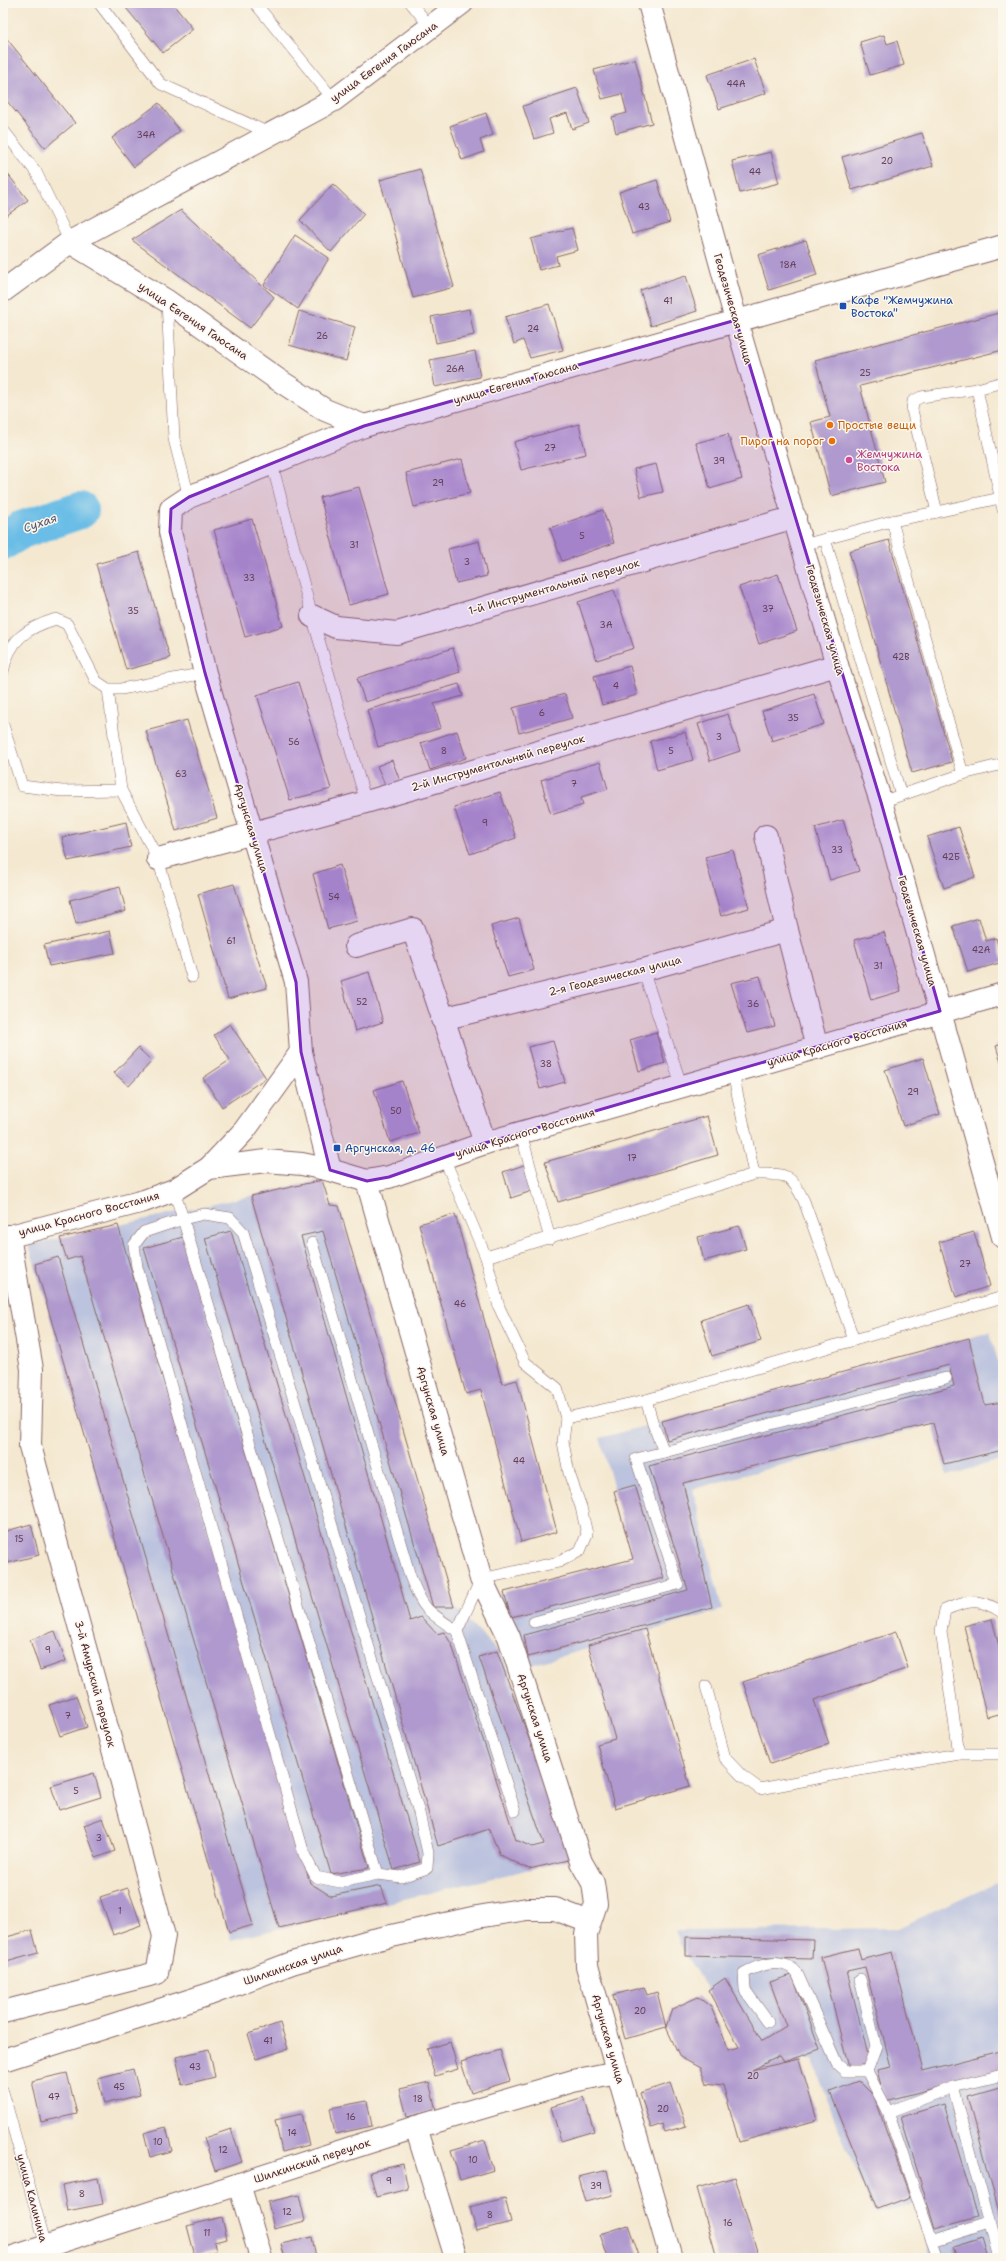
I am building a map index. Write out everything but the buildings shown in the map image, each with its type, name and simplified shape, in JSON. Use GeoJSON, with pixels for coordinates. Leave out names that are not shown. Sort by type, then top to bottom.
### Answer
{"type":"FeatureCollection","features":[{"type":"Feature","properties":{"kind":"street","name":"улица Евгения Гаюсана"},"geometry":{"type":"LineString","coordinates":[[3,291],[70,242],[334,100],[431,28],[462,3]]}},
{"type":"Feature","properties":{"kind":"street","name":"Геодезическая улица"},"geometry":{"type":"LineString","coordinates":[[648,3],[736,320],[804,546],[837,665],[881,802],[940,1011],[1000,1213],[1003,1236]]}},
{"type":"Feature","properties":{"kind":"street","name":"улица Евгения Гаюсана"},"geometry":{"type":"LineString","coordinates":[[70,242],[167,301],[276,379],[325,410],[364,426],[1003,246]]}},
{"type":"Feature","properties":{"kind":"street","name":"Аргунская улица"},"geometry":{"type":"LineString","coordinates":[[330,1170],[301,1052],[296,982],[205,673],[170,532],[172,509],[189,497],[364,426]]}},
{"type":"Feature","properties":{"kind":"street","name":"1-й Инструментальный переулок"},"geometry":{"type":"LineString","coordinates":[[312,616],[336,627],[397,633],[795,517]]}},
{"type":"Feature","properties":{"kind":"street","name":"2-й Инструментальный переулок"},"geometry":{"type":"LineString","coordinates":[[158,859],[366,802],[837,665]]}},
{"type":"Feature","properties":{"kind":"street"},"geometry":{"type":"LineString","coordinates":[[766,836],[786,930],[817,1048]]}},
{"type":"Feature","properties":{"kind":"street"},"geometry":{"type":"LineString","coordinates":[[356,946],[413,929],[442,1019],[485,1143]]}},
{"type":"Feature","properties":{"kind":"street","name":"2-я Геодезическая улица"},"geometry":{"type":"LineString","coordinates":[[442,1019],[643,970],[786,930]]}},
{"type":"Feature","properties":{"kind":"street","name":"улица Красного Восстания"},"geometry":{"type":"LineString","coordinates":[[6,1237],[144,1201],[174,1190],[210,1168],[266,1162],[302,1164],[330,1170],[367,1181],[389,1177],[485,1143],[1003,994]]}},
{"type":"Feature","properties":{"kind":"street"},"geometry":{"type":"LineString","coordinates":[[210,1168],[244,1130],[301,1052]]}},
{"type":"Feature","properties":{"kind":"street","name":"Аргунская улица"},"geometry":{"type":"LineString","coordinates":[[367,1181],[481,1579],[509,1637],[582,1862],[593,1883],[596,1904],[586,1934],[587,1966],[671,2258]]}},
{"type":"Feature","properties":{"kind":"street","name":"3-й Амурский переулок"},"geometry":{"type":"LineString","coordinates":[[3,2012],[157,1973],[164,1936],[30,1446],[32,1369],[6,1237]]}},
{"type":"Feature","properties":{"kind":"street","name":"Шилкинская улица"},"geometry":{"type":"LineString","coordinates":[[3,2060],[210,1994],[292,1963],[369,1941],[477,1917],[527,1909],[555,1910],[589,1922]]}},
{"type":"Feature","properties":{"kind":"street","name":"Шилкинский переулок"},"geometry":{"type":"LineString","coordinates":[[10,2258],[47,2252],[239,2184],[416,2127],[573,2081],[617,2072]]}},
{"type":"Feature","properties":{"kind":"street"},"geometry":{"type":"LineString","coordinates":[[416,2127],[456,2258]]}},
{"type":"Feature","properties":{"kind":"street"},"geometry":{"type":"LineString","coordinates":[[239,2184],[261,2258]]}},
{"type":"Feature","properties":{"kind":"lane"},"geometry":{"type":"LineString","coordinates":[[99,3],[161,84],[271,134]]}},
{"type":"Feature","properties":{"kind":"lane"},"geometry":{"type":"LineString","coordinates":[[255,3],[334,100]]}},
{"type":"Feature","properties":{"kind":"lane"},"geometry":{"type":"LineString","coordinates":[[411,3],[431,28]]}},
{"type":"Feature","properties":{"kind":"lane"},"geometry":{"type":"LineString","coordinates":[[3,130],[36,172],[70,242]]}},
{"type":"Feature","properties":{"kind":"lane"},"geometry":{"type":"LineString","coordinates":[[167,301],[174,439],[189,497]]}},
{"type":"Feature","properties":{"kind":"lane"},"geometry":{"type":"LineString","coordinates":[[937,512],[912,410],[913,401],[921,397],[944,392],[977,389],[1003,382]]}},
{"type":"Feature","properties":{"kind":"lane"},"geometry":{"type":"LineString","coordinates":[[977,389],[1003,510]]}},
{"type":"Feature","properties":{"kind":"lane"},"geometry":{"type":"LineString","coordinates":[[272,464],[312,616],[366,802]]}},
{"type":"Feature","properties":{"kind":"lane"},"geometry":{"type":"LineString","coordinates":[[804,546],[892,521],[1000,498]]}},
{"type":"Feature","properties":{"kind":"lane"},"geometry":{"type":"LineString","coordinates":[[892,521],[963,774]]}},
{"type":"Feature","properties":{"kind":"lane"},"geometry":{"type":"LineString","coordinates":[[825,539],[902,795]]}},
{"type":"Feature","properties":{"kind":"lane"},"geometry":{"type":"LineString","coordinates":[[3,672],[6,657],[25,631],[56,619],[67,624],[96,681],[108,690],[121,689],[205,673]]}},
{"type":"Feature","properties":{"kind":"lane"},"geometry":{"type":"LineString","coordinates":[[108,690],[121,790],[158,859],[192,976]]}},
{"type":"Feature","properties":{"kind":"lane"},"geometry":{"type":"LineString","coordinates":[[3,725],[22,786],[62,791],[121,790]]}},
{"type":"Feature","properties":{"kind":"lane"},"geometry":{"type":"LineString","coordinates":[[881,802],[963,774],[1003,764]]}},
{"type":"Feature","properties":{"kind":"lane"},"geometry":{"type":"LineString","coordinates":[[643,970],[682,1087]]}},
{"type":"Feature","properties":{"kind":"lane"},"geometry":{"type":"LineString","coordinates":[[733,1072],[754,1174]]}},
{"type":"Feature","properties":{"kind":"lane"},"geometry":{"type":"LineString","coordinates":[[521,1133],[550,1239]]}},
{"type":"Feature","properties":{"kind":"lane"},"geometry":{"type":"LineString","coordinates":[[444,1158],[486,1257],[499,1307],[525,1362],[557,1388],[566,1418],[563,1442],[569,1473],[581,1507],[587,1534],[580,1551],[558,1562],[481,1579],[457,1631]]}},
{"type":"Feature","properties":{"kind":"lane"},"geometry":{"type":"LineString","coordinates":[[486,1257],[550,1239],[754,1174],[781,1174],[795,1182],[804,1201],[854,1340]]}},
{"type":"Feature","properties":{"kind":"lane"},"geometry":{"type":"LineString","coordinates":[[174,1190],[378,1874]]}},
{"type":"Feature","properties":{"kind":"lane"},"geometry":{"type":"LineString","coordinates":[[204,1214],[230,1218],[243,1232],[420,1813],[428,1853],[427,1868],[401,1877],[378,1874],[340,1882],[316,1877],[304,1854],[137,1267],[134,1245],[144,1232],[183,1219],[204,1214]]}},
{"type":"Feature","properties":{"kind":"lane"},"geometry":{"type":"LineString","coordinates":[[312,1243],[410,1576],[420,1602],[430,1613],[457,1631],[516,1811]]}},
{"type":"Feature","properties":{"kind":"lane"},"geometry":{"type":"LineString","coordinates":[[566,1418],[646,1400],[1003,1297]]}},
{"type":"Feature","properties":{"kind":"lane"},"geometry":{"type":"LineString","coordinates":[[534,1622],[678,1584],[636,1459],[946,1378]]}},
{"type":"Feature","properties":{"kind":"lane"},"geometry":{"type":"LineString","coordinates":[[646,1400],[653,1424],[664,1452]]}},
{"type":"Feature","properties":{"kind":"lane"},"geometry":{"type":"LineString","coordinates":[[959,1754],[941,1631],[945,1610],[962,1602],[987,1602],[1003,1613]]}},
{"type":"Feature","properties":{"kind":"lane"},"geometry":{"type":"LineString","coordinates":[[706,1686],[725,1758],[742,1776],[760,1789],[859,1770],[959,1754],[1003,1754]]}},
{"type":"Feature","properties":{"kind":"lane"},"geometry":{"type":"LineString","coordinates":[[768,2022],[745,1990],[744,1973],[759,1965],[784,1963],[792,1966],[798,1973],[837,2064],[845,2071],[867,2071]]}},
{"type":"Feature","properties":{"kind":"lane"},"geometry":{"type":"LineString","coordinates":[[860,1979],[876,2047],[867,2071],[888,2112],[938,2258]]}},
{"type":"Feature","properties":{"kind":"lane"},"geometry":{"type":"LineString","coordinates":[[888,2112],[953,2087],[1003,2075]]}},
{"type":"Feature","properties":{"kind":"lane"},"geometry":{"type":"LineString","coordinates":[[953,2087],[999,2258]]}},
{"type":"Feature","properties":{"kind":"lane","name":"улица Калинина"},"geometry":{"type":"LineString","coordinates":[[3,2092],[47,2252]]}},
{"type":"Feature","properties":{"kind":"lane"},"geometry":{"type":"LineString","coordinates":[[932,2241],[989,2223]]}},
{"type":"Feature","properties":{"kind":"highlighted area"},"geometry":{"type":"Polygon","coordinates":[[[736,320],[881,802],[940,1011],[485,1143],[389,1177],[367,1181],[330,1170],[301,1052],[296,982],[205,673],[170,532],[171,509],[189,497],[364,426],[736,320]]]}},
{"type":"Feature","properties":{"kind":"shaded area"},"geometry":{"type":"Polygon","coordinates":[[[322,1180],[454,1606],[503,1657],[573,1859],[231,1940],[29,1245],[322,1180]]]}},
{"type":"Feature","properties":{"kind":"shaded area"},"geometry":{"type":"Polygon","coordinates":[[[990,1332],[1003,1380],[1003,1459],[947,1476],[933,1424],[693,1489],[722,1610],[531,1665],[499,1594],[633,1559],[600,1438],[990,1332]]]}},
{"type":"Feature","properties":{"kind":"shaded area"},"geometry":{"type":"Polygon","coordinates":[[[1003,1880],[1003,2258],[930,2258],[915,2205],[875,2214],[834,2118],[812,2060],[798,2059],[751,2070],[708,1990],[686,1956],[675,1931],[898,1928],[1003,1880]]]}},
{"type":"Feature","properties":{"kind":"waterway","name":"Сухая"},"geometry":{"type":"LineString","coordinates":[[3,541],[21,530],[80,510]]}},
{"type":"Feature","properties":{"kind":"place","name":"Кафе \"Жемчужина Востока\""},"geometry":{"type":"Point","coordinates":[843,306]}},
{"type":"Feature","properties":{"kind":"place","name":"Простые вещи"},"geometry":{"type":"Point","coordinates":[830,425]}},
{"type":"Feature","properties":{"kind":"place","name":"Пирог на порог"},"geometry":{"type":"Point","coordinates":[832,441]}},
{"type":"Feature","properties":{"kind":"place","name":"Жемчужина Востока"},"geometry":{"type":"Point","coordinates":[849,460]}},
{"type":"Feature","properties":{"kind":"place","name":"Аргунская, д. 46"},"geometry":{"type":"Point","coordinates":[337,1148]}}]}
